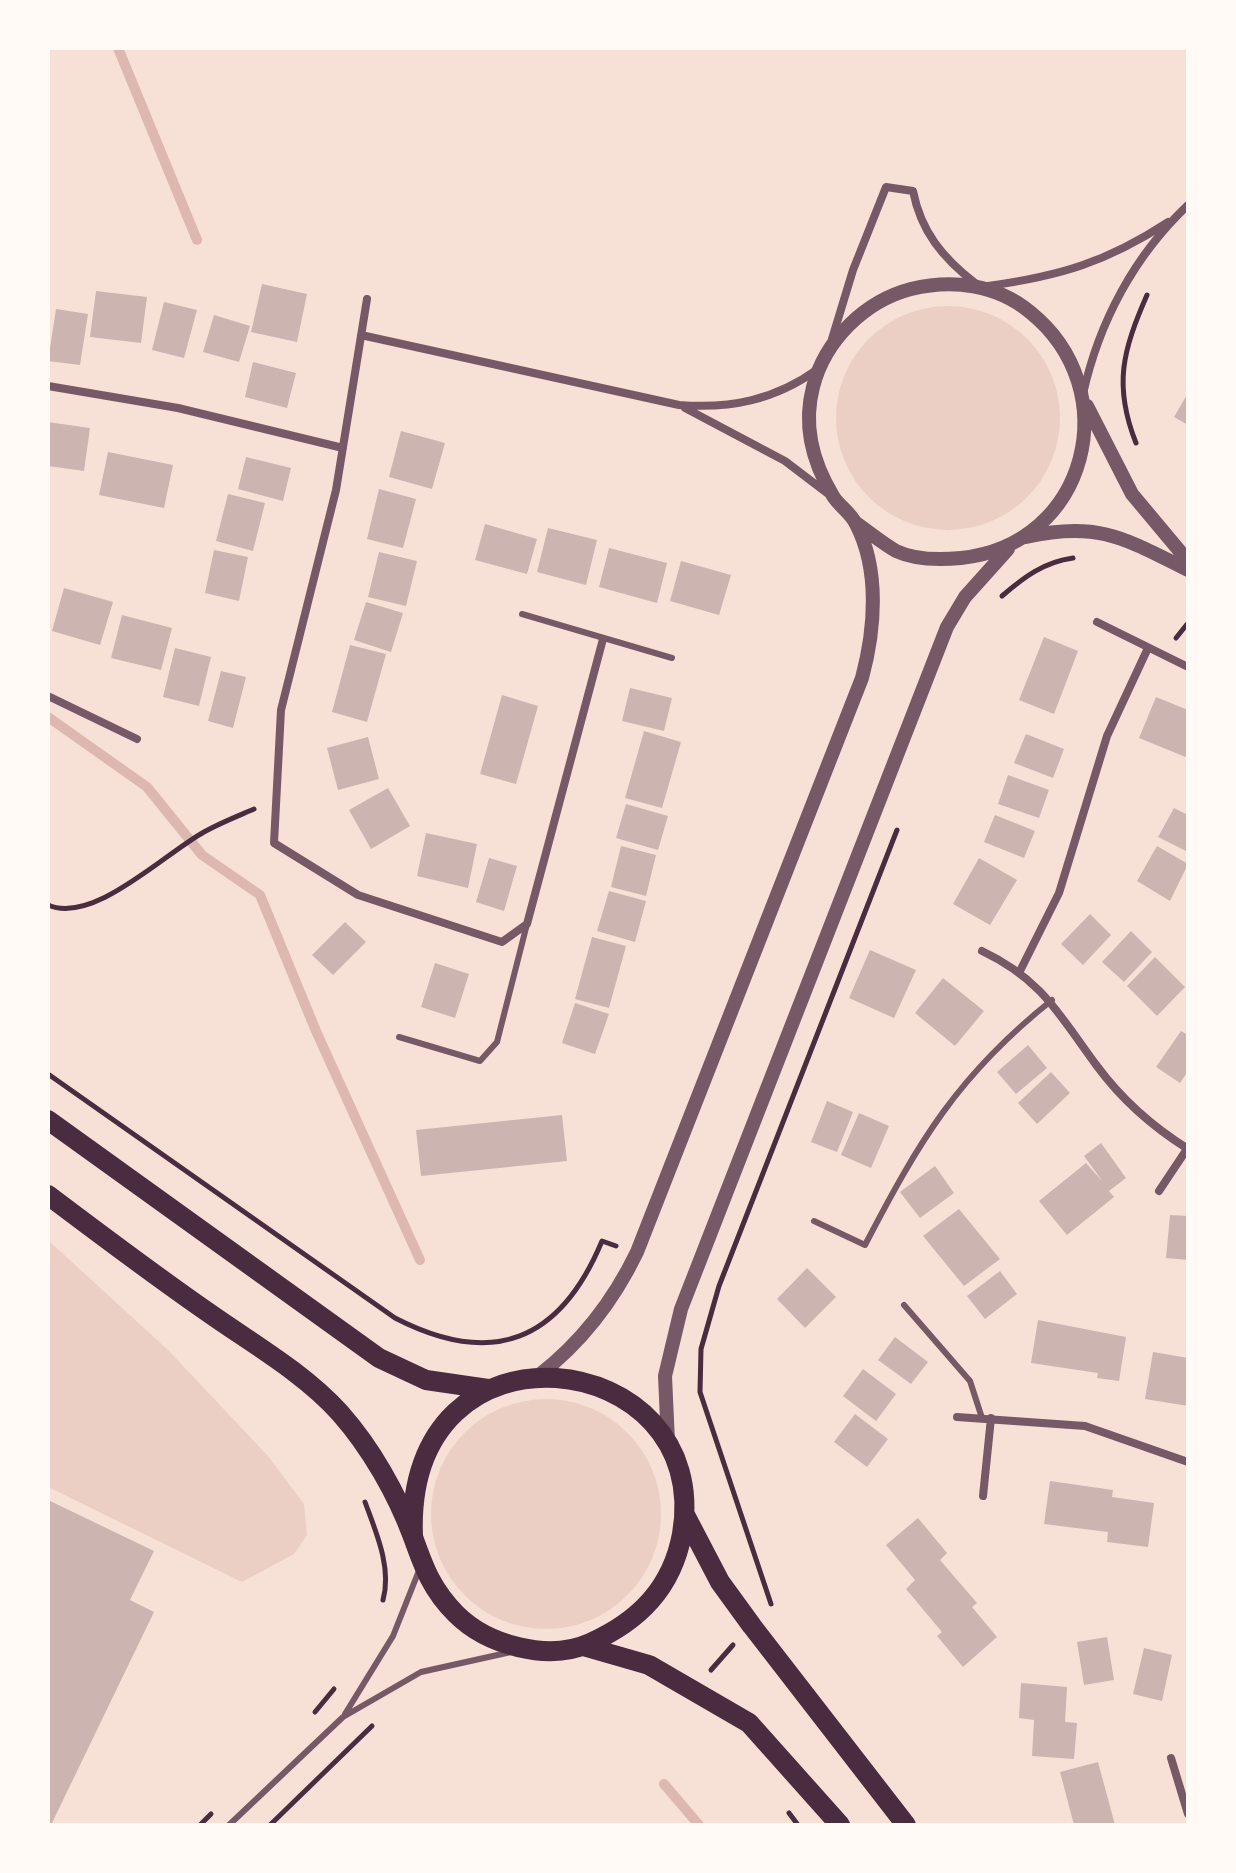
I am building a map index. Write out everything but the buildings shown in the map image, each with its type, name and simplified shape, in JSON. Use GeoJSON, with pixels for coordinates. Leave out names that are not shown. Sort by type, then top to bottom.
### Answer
{"type":"FeatureCollection","features":[{"type":"Feature","properties":{"kind":"main road"},"geometry":{"type":"LineString","coordinates":[[48,1120],[379,1358],[426,1380],[488,1389]]}},
{"type":"Feature","properties":{"kind":"main road"},"geometry":{"type":"LineString","coordinates":[[48,1195],[277,1360],[339,1411],[385,1478],[413,1537],[421,1565],[438,1597],[464,1623],[496,1640],[531,1650],[583,1646],[624,1628],[656,1598],[678,1559],[685,1515],[681,1481],[669,1448],[646,1416],[614,1392],[577,1379],[538,1376],[488,1389],[459,1409],[435,1435],[419,1467],[411,1501],[413,1537]]}},
{"type":"Feature","properties":{"kind":"main road"},"geometry":{"type":"LineString","coordinates":[[685,1515],[720,1582],[906,1825]]}},
{"type":"Feature","properties":{"kind":"main road"},"geometry":{"type":"LineString","coordinates":[[583,1646],[649,1665],[700,1691],[749,1723],[840,1825]]}},
{"type":"Feature","properties":{"kind":"street"},"geometry":{"type":"LineString","coordinates":[[834,499],[816,463],[809,428],[813,386],[830,347],[853,270],[886,187],[913,191],[922,223],[932,241],[979,286],[1017,301],[1051,328],[1074,364],[1084,398],[1132,494],[1188,561]]}},
{"type":"Feature","properties":{"kind":"street"},"geometry":{"type":"LineString","coordinates":[[669,1448],[664,1411],[670,1346],[716,1212],[947,627],[965,597],[1018,541],[1047,519],[1069,487],[1084,449],[1084,398],[1090,362],[1120,293],[1149,249],[1188,205]]}},
{"type":"Feature","properties":{"kind":"street"},"geometry":{"type":"LineString","coordinates":[[830,347],[858,315],[895,293],[936,283],[979,286],[1079,269],[1118,253],[1176,217]]}},
{"type":"Feature","properties":{"kind":"street"},"geometry":{"type":"LineString","coordinates":[[367,299],[336,490],[281,710],[274,843],[358,895],[502,942],[527,924],[603,639]]}},
{"type":"Feature","properties":{"kind":"street"},"geometry":{"type":"LineString","coordinates":[[361,335],[679,405],[740,405],[785,389],[822,366]]}},
{"type":"Feature","properties":{"kind":"street"},"geometry":{"type":"LineString","coordinates":[[48,386],[178,408],[343,448]]}},
{"type":"Feature","properties":{"kind":"street"},"geometry":{"type":"LineString","coordinates":[[679,405],[785,461],[834,499],[856,523],[897,552],[937,561],[978,557],[1018,541],[1070,529],[1107,533],[1188,570]]}},
{"type":"Feature","properties":{"kind":"street"},"geometry":{"type":"LineString","coordinates":[[538,1376],[563,1357],[603,1313],[637,1252],[862,678],[870,649],[872,605],[866,559],[856,523]]}},
{"type":"Feature","properties":{"kind":"street"},"geometry":{"type":"LineString","coordinates":[[1097,622],[1188,667]]}},
{"type":"Feature","properties":{"kind":"street"},"geometry":{"type":"LineString","coordinates":[[1020,971],[1059,893],[1107,736],[1148,648]]}},
{"type":"Feature","properties":{"kind":"street"},"geometry":{"type":"LineString","coordinates":[[48,696],[137,739]]}},
{"type":"Feature","properties":{"kind":"street"},"geometry":{"type":"LineString","coordinates":[[982,951],[1020,971],[1052,1000],[1116,1089],[1160,1131],[1188,1149],[1159,1191]]}},
{"type":"Feature","properties":{"kind":"street"},"geometry":{"type":"LineString","coordinates":[[957,1417],[1085,1426],[1188,1462]]}},
{"type":"Feature","properties":{"kind":"street"},"geometry":{"type":"LineString","coordinates":[[983,1496],[987,1418]]}},
{"type":"Feature","properties":{"kind":"street"},"geometry":{"type":"LineString","coordinates":[[1171,1758],[1184,1791],[1188,1814]]}},
{"type":"Feature","properties":{"kind":"lane"},"geometry":{"type":"LineString","coordinates":[[522,614],[672,658]]}},
{"type":"Feature","properties":{"kind":"lane"},"geometry":{"type":"LineString","coordinates":[[399,1037],[480,1061],[497,1042],[527,924]]}},
{"type":"Feature","properties":{"kind":"lane"},"geometry":{"type":"LineString","coordinates":[[814,1221],[865,1245],[924,1136],[950,1098],[1015,1029],[1052,1000]]}},
{"type":"Feature","properties":{"kind":"lane"},"geometry":{"type":"LineString","coordinates":[[904,1305],[970,1381],[987,1418]]}},
{"type":"Feature","properties":{"kind":"lane"},"geometry":{"type":"LineString","coordinates":[[343,1717],[393,1636],[421,1565]]}},
{"type":"Feature","properties":{"kind":"lane"},"geometry":{"type":"LineString","coordinates":[[229,1825],[343,1717],[421,1672],[480,1657],[531,1650]]}},
{"type":"Feature","properties":{"kind":"path"},"geometry":{"type":"LineString","coordinates":[[1134,324],[1122,368],[1122,393],[1139,450]]}},
{"type":"Feature","properties":{"kind":"path"},"geometry":{"type":"LineString","coordinates":[[994,605],[1025,576],[1054,560],[1081,557]]}},
{"type":"Feature","properties":{"kind":"path"},"geometry":{"type":"LineString","coordinates":[[48,905],[59,910],[75,910],[97,902],[205,831],[278,798]]}},
{"type":"Feature","properties":{"kind":"path"},"geometry":{"type":"LineString","coordinates":[[700,1691],[715,1663],[773,1607],[700,1392],[701,1349],[719,1286],[901,820]]}},
{"type":"Feature","properties":{"kind":"path"},"geometry":{"type":"LineString","coordinates":[[48,1074],[395,1318],[438,1336],[488,1345],[531,1332],[580,1285],[602,1241],[637,1252]]}},
{"type":"Feature","properties":{"kind":"path"},"geometry":{"type":"LineString","coordinates":[[364,1500],[379,1538],[387,1586],[377,1621],[393,1636]]}},
{"type":"Feature","properties":{"kind":"path"},"geometry":{"type":"LineString","coordinates":[[305,1722],[342,1678]]}},
{"type":"Feature","properties":{"kind":"path"},"geometry":{"type":"LineString","coordinates":[[270,1825],[379,1720]]}},
{"type":"Feature","properties":{"kind":"path"},"geometry":{"type":"LineString","coordinates":[[781,1803],[798,1825]]}},
{"type":"Feature","properties":{"kind":"path"},"geometry":{"type":"LineString","coordinates":[[200,1825],[221,1804]]}},
{"type":"Feature","properties":{"kind":"shaded area"},"geometry":{"type":"Polygon","coordinates":[[[948,306],[991,315],[1027,339],[1051,375],[1060,418],[1051,461],[1027,497],[991,521],[948,530],[905,521],[869,497],[845,461],[836,418],[845,375],[869,339],[905,315],[948,306]]]}},
{"type":"Feature","properties":{"kind":"shaded area"},"geometry":{"type":"Polygon","coordinates":[[[48,1240],[168,1350],[268,1456],[304,1504],[307,1535],[294,1554],[242,1582],[48,1487],[48,1240]]]}},
{"type":"Feature","properties":{"kind":"shaded area"},"geometry":{"type":"Polygon","coordinates":[[[546,1399],[568,1401],[590,1408],[627,1433],[652,1470],[659,1492],[659,1536],[652,1558],[627,1595],[590,1620],[568,1627],[546,1629],[524,1627],[502,1620],[465,1595],[440,1558],[433,1536],[431,1514],[433,1492],[440,1470],[465,1433],[502,1408],[524,1401],[546,1399]]]}},
{"type":"Feature","properties":{"kind":"waterway"},"geometry":{"type":"LineString","coordinates":[[118,48],[197,240]]}},
{"type":"Feature","properties":{"kind":"waterway"},"geometry":{"type":"LineString","coordinates":[[48,717],[147,787],[202,855],[260,895],[316,1031],[420,1260]]}},
{"type":"Feature","properties":{"kind":"waterway"},"geometry":{"type":"LineString","coordinates":[[664,1784],[699,1825]]}}]}
